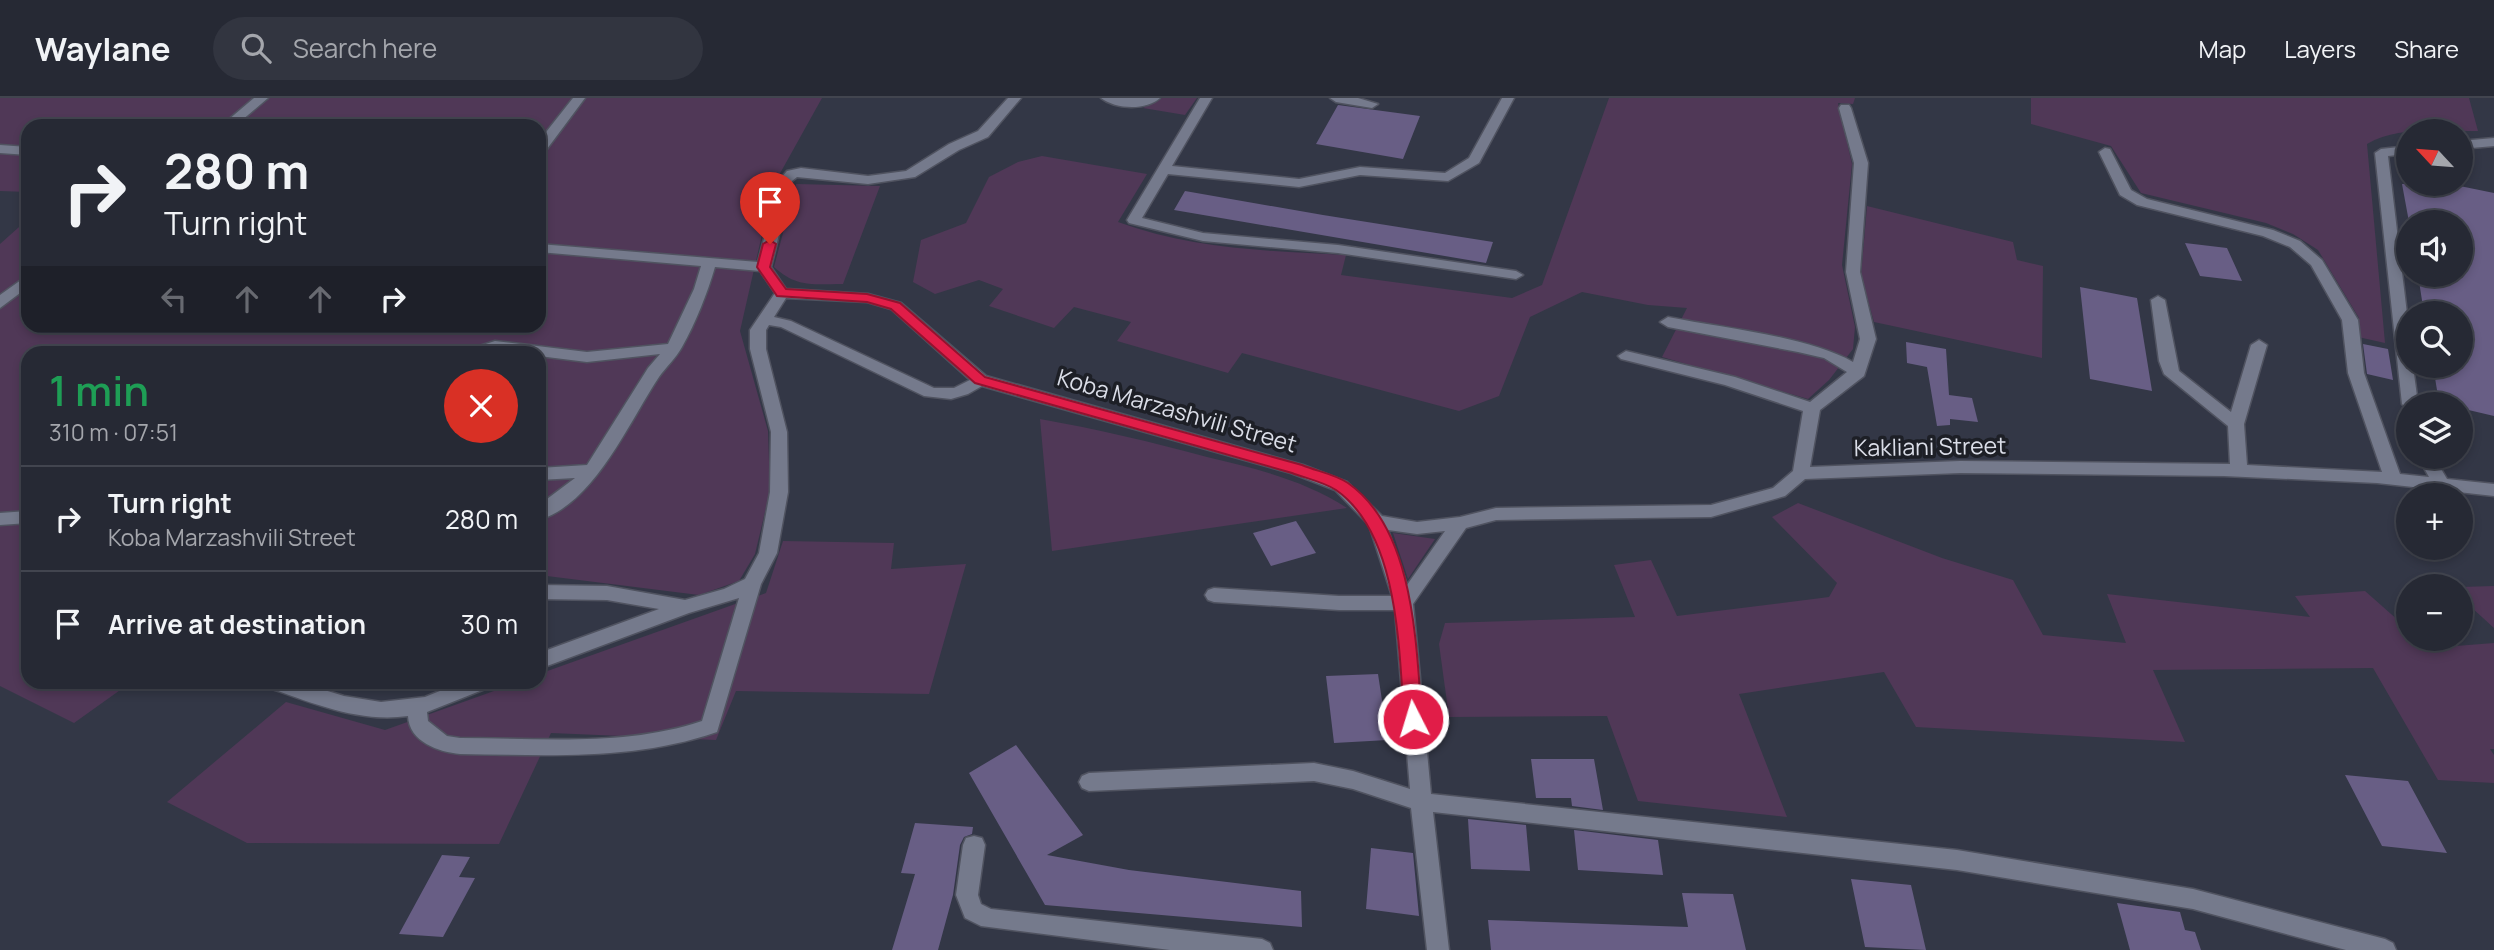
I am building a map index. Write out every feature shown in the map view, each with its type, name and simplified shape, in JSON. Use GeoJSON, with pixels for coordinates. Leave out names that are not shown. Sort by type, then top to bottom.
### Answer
{"type":"FeatureCollection","features":[{"type":"Feature","properties":{"kind":"street"},"geometry":{"type":"LineString","coordinates":[[236,119],[262,98]]}},
{"type":"Feature","properties":{"kind":"street"},"geometry":{"type":"LineString","coordinates":[[546,141],[579,98]]}},
{"type":"Feature","properties":{"kind":"street"},"geometry":{"type":"LineString","coordinates":[[417,707],[418,725],[442,744],[460,746],[637,745],[691,735],[710,726],[752,584],[768,553],[779,492],[779,432],[758,349],[758,330],[782,293],[764,267],[786,180],[792,174],[801,172],[868,180],[910,174],[925,167],[936,157],[983,134],[1015,98]]}},
{"type":"Feature","properties":{"kind":"street"},"geometry":{"type":"LineString","coordinates":[[1107,98],[1133,104],[1146,103],[1154,98]]}},
{"type":"Feature","properties":{"kind":"street"},"geometry":{"type":"LineString","coordinates":[[1206,98],[1134,220],[1203,237],[1338,249],[1516,275]]}},
{"type":"Feature","properties":{"kind":"street"},"geometry":{"type":"LineString","coordinates":[[1336,98],[1372,104]]}},
{"type":"Feature","properties":{"kind":"street"},"geometry":{"type":"LineString","coordinates":[[1162,169],[1299,183],[1360,171],[1448,177],[1474,160],[1508,98]]}},
{"type":"Feature","properties":{"kind":"street"},"geometry":{"type":"LineString","coordinates":[[1377,523],[1417,528],[1460,523],[1496,514],[1712,511],[1779,492],[1801,473],[1812,408],[1858,372],[1868,340],[1853,272],[1861,163],[1845,108]]}},
{"type":"Feature","properties":{"kind":"street"},"geometry":{"type":"LineString","coordinates":[[2473,144],[2494,142]]}},
{"type":"Feature","properties":{"kind":"street"},"geometry":{"type":"LineString","coordinates":[[0,149],[21,150]]}},
{"type":"Feature","properties":{"kind":"street"},"geometry":{"type":"LineString","coordinates":[[2396,151],[2381,153],[2409,392]]}},
{"type":"Feature","properties":{"kind":"street"},"geometry":{"type":"LineString","coordinates":[[2105,152],[2125,192],[2142,202],[2268,233],[2295,244],[2316,263],[2350,320],[2356,373],[2393,479]]}},
{"type":"Feature","properties":{"kind":"street"},"geometry":{"type":"LineString","coordinates":[[546,249],[764,267]]}},
{"type":"Feature","properties":{"kind":"street"},"geometry":{"type":"LineString","coordinates":[[546,509],[571,492],[592,471],[654,372],[674,348],[701,289],[709,262]]}},
{"type":"Feature","properties":{"kind":"street"},"geometry":{"type":"LineString","coordinates":[[0,303],[21,285]]}},
{"type":"Feature","properties":{"kind":"street","name":"Koba Marzashvili Street"},"geometry":{"type":"LineString","coordinates":[[782,293],[867,298],[896,306],[980,380],[1297,469],[1342,486],[1377,523],[1404,603],[1421,802],[1438,950]]}},
{"type":"Feature","properties":{"kind":"street"},"geometry":{"type":"LineString","coordinates":[[2158,300],[2166,361],[2172,374],[2236,424]]}},
{"type":"Feature","properties":{"kind":"street"},"geometry":{"type":"LineString","coordinates":[[765,319],[786,324],[930,392],[946,396],[962,393],[980,380]]}},
{"type":"Feature","properties":{"kind":"street"},"geometry":{"type":"LineString","coordinates":[[1668,322],[1829,355],[1858,372]]}},
{"type":"Feature","properties":{"kind":"street"},"geometry":{"type":"LineString","coordinates":[[2239,471],[2236,424],[2259,345]]}},
{"type":"Feature","properties":{"kind":"street"},"geometry":{"type":"LineString","coordinates":[[546,352],[587,356],[674,348]]}},
{"type":"Feature","properties":{"kind":"street"},"geometry":{"type":"LineString","coordinates":[[1626,356],[1729,381],[1812,408]]}},
{"type":"Feature","properties":{"kind":"street","name":"Kakliani Street"},"geometry":{"type":"LineString","coordinates":[[1801,473],[1960,467],[2239,471],[2431,483]]}},
{"type":"Feature","properties":{"kind":"street"},"geometry":{"type":"LineString","coordinates":[[546,474],[592,471]]}},
{"type":"Feature","properties":{"kind":"street","name":"Kakliani Street"},"geometry":{"type":"LineString","coordinates":[[2473,488],[2494,490]]}},
{"type":"Feature","properties":{"kind":"street"},"geometry":{"type":"LineString","coordinates":[[0,519],[21,518]]}},
{"type":"Feature","properties":{"kind":"street"},"geometry":{"type":"LineString","coordinates":[[1214,595],[1339,603],[1404,603],[1460,523]]}},
{"type":"Feature","properties":{"kind":"street"},"geometry":{"type":"LineString","coordinates":[[546,659],[685,607],[729,595],[752,584]]}},
{"type":"Feature","properties":{"kind":"street"},"geometry":{"type":"LineString","coordinates":[[546,592],[607,593],[685,607]]}},
{"type":"Feature","properties":{"kind":"street"},"geometry":{"type":"LineString","coordinates":[[293,689],[326,701],[371,708],[417,707],[465,689]]}},
{"type":"Feature","properties":{"kind":"street"},"geometry":{"type":"LineString","coordinates":[[1088,782],[1314,772],[1353,780],[1421,802],[1957,860],[2193,899],[2385,950]]}},
{"type":"Feature","properties":{"kind":"street"},"geometry":{"type":"LineString","coordinates":[[974,845],[967,895],[973,911],[989,919],[1262,950]]}},
{"type":"Feature","properties":{"kind":"shaded area"},"geometry":{"type":"Polygon","coordinates":[[[0,98],[822,98],[773,186],[740,331],[768,431],[770,491],[755,554],[739,581],[699,595],[546,576],[546,346],[21,346],[21,689],[122,689],[74,723],[0,686],[0,244],[21,225],[21,333],[546,333],[546,119],[21,119],[21,192],[0,191],[0,98]]]}},
{"type":"Feature","properties":{"kind":"shaded area"},"geometry":{"type":"Polygon","coordinates":[[[1162,98],[1197,98],[1185,115],[1143,108],[1162,98]]]}},
{"type":"Feature","properties":{"kind":"shaded area"},"geometry":{"type":"Polygon","coordinates":[[[1609,98],[1855,98],[1853,104],[1838,103],[1852,164],[1842,265],[1855,327],[1853,349],[1829,380],[1808,399],[1662,357],[1687,308],[1648,305],[1582,292],[1530,317],[1499,396],[1459,411],[1242,353],[1228,373],[1117,341],[1131,322],[1074,307],[1054,328],[989,306],[1003,289],[979,280],[935,294],[913,282],[921,240],[966,223],[989,177],[1018,162],[1042,156],[1147,174],[1118,222],[1146,231],[1230,247],[1346,255],[1341,275],[1512,298],[1542,285],[1609,98]]]}},
{"type":"Feature","properties":{"kind":"shaded area"},"geometry":{"type":"Polygon","coordinates":[[[2031,98],[2469,98],[2478,131],[2473,131],[2473,119],[2396,119],[2396,134],[2367,144],[2385,343],[2358,337],[2359,318],[2318,250],[2293,234],[2266,223],[2141,193],[2111,146],[2031,124],[2031,98]]]}},
{"type":"Feature","properties":{"kind":"shaded area"},"geometry":{"type":"Polygon","coordinates":[[[796,184],[880,186],[843,284],[798,282],[774,267],[796,184]]]}},
{"type":"Feature","properties":{"kind":"shaded area"},"geometry":{"type":"Polygon","coordinates":[[[1867,206],[2013,242],[2017,260],[2043,266],[2042,358],[1874,322],[1861,276],[1867,206]]]}},
{"type":"Feature","properties":{"kind":"shaded area"},"geometry":{"type":"Polygon","coordinates":[[[1040,419],[1124,436],[1262,471],[1314,490],[1347,508],[1052,551],[1040,419]]]}},
{"type":"Feature","properties":{"kind":"shaded area"},"geometry":{"type":"Polygon","coordinates":[[[1798,503],[1942,558],[2013,580],[2043,635],[2126,643],[2107,594],[2310,617],[2295,596],[2365,591],[2396,618],[2396,651],[2473,651],[2473,645],[2494,643],[2494,749],[2490,749],[2494,755],[2494,783],[2438,780],[2373,668],[2153,670],[2185,742],[1916,727],[1884,672],[1739,694],[1787,817],[1638,801],[1607,716],[1449,717],[1439,644],[1445,623],[1635,617],[1614,565],[1651,560],[1677,616],[1829,597],[1837,583],[1772,517],[1798,503]]]}},
{"type":"Feature","properties":{"kind":"shaded area"},"geometry":{"type":"Polygon","coordinates":[[[1393,533],[1435,539],[1408,579],[1393,533]]]}},
{"type":"Feature","properties":{"kind":"shaded area"},"geometry":{"type":"Polygon","coordinates":[[[783,541],[894,543],[891,569],[966,564],[929,694],[736,691],[716,740],[551,733],[499,844],[247,843],[167,802],[286,702],[385,730],[499,689],[546,689],[546,672],[766,593],[783,541]]]}},
{"type":"Feature","properties":{"kind":"shaded area"},"geometry":{"type":"Polygon","coordinates":[[[2494,586],[2494,628],[2473,609],[2473,587],[2494,586]]]}},
{"type":"Feature","properties":{"kind":"building"},"geometry":{"type":"Polygon","coordinates":[[[1338,105],[1420,116],[1403,159],[1316,144],[1338,105]]]}},
{"type":"Feature","properties":{"kind":"building"},"geometry":{"type":"Polygon","coordinates":[[[2473,189],[2494,193],[2494,416],[2473,411],[2473,392],[2437,392],[2435,378],[2473,378],[2473,301],[2422,301],[2420,287],[2473,287],[2473,210],[2407,210],[2404,196],[2473,196],[2473,189]]]}},
{"type":"Feature","properties":{"kind":"building"},"geometry":{"type":"Polygon","coordinates":[[[1185,191],[1493,242],[1486,263],[1174,210],[1185,191]]]}},
{"type":"Feature","properties":{"kind":"building"},"geometry":{"type":"Polygon","coordinates":[[[2185,243],[2227,248],[2242,281],[2200,276],[2185,243]]]}},
{"type":"Feature","properties":{"kind":"building"},"geometry":{"type":"Polygon","coordinates":[[[2080,287],[2137,298],[2152,391],[2090,379],[2080,287]]]}},
{"type":"Feature","properties":{"kind":"building"},"geometry":{"type":"Polygon","coordinates":[[[1906,342],[1946,349],[1949,395],[1972,398],[1978,422],[1950,419],[1950,425],[1937,426],[1927,367],[1907,363],[1906,342]]]}},
{"type":"Feature","properties":{"kind":"building"},"geometry":{"type":"Polygon","coordinates":[[[2363,344],[2388,349],[2393,380],[2367,374],[2363,344]]]}},
{"type":"Feature","properties":{"kind":"building"},"geometry":{"type":"Polygon","coordinates":[[[1296,521],[1316,553],[1271,566],[1253,533],[1296,521]]]}},
{"type":"Feature","properties":{"kind":"building"},"geometry":{"type":"Polygon","coordinates":[[[1378,674],[1388,740],[1334,743],[1326,676],[1378,674]]]}},
{"type":"Feature","properties":{"kind":"building"},"geometry":{"type":"Polygon","coordinates":[[[1016,745],[1083,835],[1047,855],[1129,870],[1301,891],[1302,927],[1045,905],[969,773],[1016,745]]]}},
{"type":"Feature","properties":{"kind":"building"},"geometry":{"type":"Polygon","coordinates":[[[1531,759],[1594,759],[1603,810],[1572,806],[1571,798],[1536,798],[1531,759]]]}},
{"type":"Feature","properties":{"kind":"building"},"geometry":{"type":"Polygon","coordinates":[[[2345,775],[2408,781],[2447,853],[2382,846],[2345,775]]]}},
{"type":"Feature","properties":{"kind":"building"},"geometry":{"type":"Polygon","coordinates":[[[1468,819],[1526,825],[1530,871],[1471,869],[1468,819]]]}},
{"type":"Feature","properties":{"kind":"building"},"geometry":{"type":"Polygon","coordinates":[[[915,823],[973,827],[972,834],[964,837],[960,845],[953,895],[938,950],[892,950],[915,874],[901,873],[915,823]]]}},
{"type":"Feature","properties":{"kind":"building"},"geometry":{"type":"Polygon","coordinates":[[[1574,830],[1658,840],[1663,875],[1578,870],[1574,830]]]}},
{"type":"Feature","properties":{"kind":"building"},"geometry":{"type":"Polygon","coordinates":[[[1371,848],[1413,853],[1419,916],[1366,909],[1371,848]]]}},
{"type":"Feature","properties":{"kind":"building"},"geometry":{"type":"Polygon","coordinates":[[[442,855],[470,857],[459,877],[475,878],[443,937],[399,934],[442,855]]]}},
{"type":"Feature","properties":{"kind":"building"},"geometry":{"type":"Polygon","coordinates":[[[1851,879],[1911,885],[1926,950],[1865,947],[1851,879]]]}},
{"type":"Feature","properties":{"kind":"building"},"geometry":{"type":"Polygon","coordinates":[[[1682,893],[1733,894],[1746,950],[1491,950],[1488,920],[1688,927],[1682,893]]]}},
{"type":"Feature","properties":{"kind":"building"},"geometry":{"type":"Polygon","coordinates":[[[2117,903],[2180,912],[2185,930],[2195,932],[2201,950],[2130,950],[2117,903]]]}},
{"type":"Feature","properties":{"kind":"route"},"geometry":{"type":"LineString","coordinates":[[770,244],[764,267],[782,293],[867,298],[896,306],[980,380],[1297,469],[1342,486],[1377,523],[1404,603],[1413,719]]}}]}
